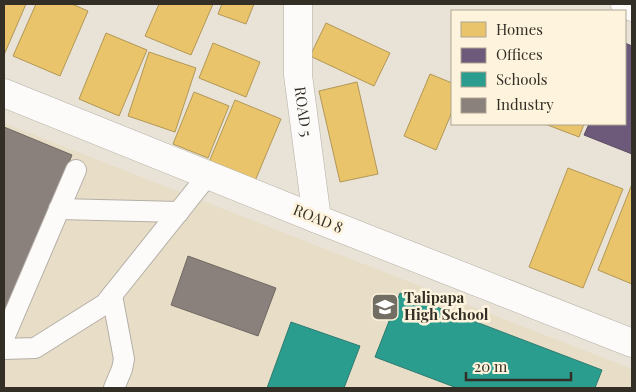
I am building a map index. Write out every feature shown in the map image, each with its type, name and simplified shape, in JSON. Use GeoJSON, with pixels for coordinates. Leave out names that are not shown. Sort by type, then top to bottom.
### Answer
{"type":"FeatureCollection","features":[{"type":"Feature","properties":{"kind":"street","name":"ROAD 5"},"geometry":{"type":"LineString","coordinates":[[298,4],[298,75],[316,218]]}},
{"type":"Feature","properties":{"kind":"street"},"geometry":{"type":"LineString","coordinates":[[625,4],[632,7]]}},
{"type":"Feature","properties":{"kind":"street","name":"ROAD 8"},"geometry":{"type":"LineString","coordinates":[[4,94],[632,343]]}},
{"type":"Feature","properties":{"kind":"lane"},"geometry":{"type":"LineString","coordinates":[[4,338],[76,170]]}},
{"type":"Feature","properties":{"kind":"lane"},"geometry":{"type":"LineString","coordinates":[[4,349],[35,348],[105,304],[208,175]]}},
{"type":"Feature","properties":{"kind":"lane"},"geometry":{"type":"LineString","coordinates":[[59,209],[179,212]]}},
{"type":"Feature","properties":{"kind":"lane"},"geometry":{"type":"LineString","coordinates":[[112,295],[124,359],[114,388]]}},
{"type":"Feature","properties":{"kind":"shaded area"},"geometry":{"type":"Polygon","coordinates":[[[4,123],[632,369],[632,388],[4,388],[4,123]]]}},
{"type":"Feature","properties":{"kind":"building: Homes"},"geometry":{"type":"Polygon","coordinates":[[[4,4],[26,4],[4,55],[4,4]]]}},
{"type":"Feature","properties":{"kind":"building: Homes"},"geometry":{"type":"Polygon","coordinates":[[[36,4],[72,4],[88,11],[60,76],[13,56],[36,4]]]}},
{"type":"Feature","properties":{"kind":"building: Homes"},"geometry":{"type":"Polygon","coordinates":[[[159,4],[213,4],[191,55],[145,36],[159,4]]]}},
{"type":"Feature","properties":{"kind":"building: Homes"},"geometry":{"type":"Polygon","coordinates":[[[222,4],[254,4],[246,24],[218,14],[222,4]]]}},
{"type":"Feature","properties":{"kind":"building: Homes"},"geometry":{"type":"Polygon","coordinates":[[[326,23],[390,53],[374,86],[310,56],[326,23]]]}},
{"type":"Feature","properties":{"kind":"building: Homes"},"geometry":{"type":"Polygon","coordinates":[[[106,33],[147,50],[119,116],[79,99],[106,33]]]}},
{"type":"Feature","properties":{"kind":"building: Homes"},"geometry":{"type":"Polygon","coordinates":[[[213,43],[260,62],[246,97],[199,78],[213,43]]]}},
{"type":"Feature","properties":{"kind":"building: Homes"},"geometry":{"type":"Polygon","coordinates":[[[149,52],[196,68],[175,132],[128,116],[149,52]]]}},
{"type":"Feature","properties":{"kind":"building: Homes"},"geometry":{"type":"Polygon","coordinates":[[[430,74],[451,83],[451,114],[436,150],[404,136],[430,74]]]}},
{"type":"Feature","properties":{"kind":"building: Homes"},"geometry":{"type":"Polygon","coordinates":[[[357,82],[378,174],[340,182],[319,91],[357,82]]]}},
{"type":"Feature","properties":{"kind":"building: Homes"},"geometry":{"type":"Polygon","coordinates":[[[194,92],[229,106],[208,158],[173,144],[194,92]]]}},
{"type":"Feature","properties":{"kind":"building: Homes"},"geometry":{"type":"Polygon","coordinates":[[[235,100],[281,119],[255,181],[209,162],[235,100]]]}},
{"type":"Feature","properties":{"kind":"building: Homes"},"geometry":{"type":"Polygon","coordinates":[[[548,125],[584,125],[579,137],[548,125]]]}},
{"type":"Feature","properties":{"kind":"building: Homes"},"geometry":{"type":"Polygon","coordinates":[[[568,168],[623,189],[583,288],[529,267],[568,168]]]}},
{"type":"Feature","properties":{"kind":"building: Homes"},"geometry":{"type":"Polygon","coordinates":[[[632,184],[632,284],[598,270],[632,184]]]}},
{"type":"Feature","properties":{"kind":"building: Offices"},"geometry":{"type":"Polygon","coordinates":[[[626,43],[632,46],[632,154],[584,135],[589,125],[626,125],[626,43]]]}},
{"type":"Feature","properties":{"kind":"building: Schools"},"geometry":{"type":"Polygon","coordinates":[[[400,293],[602,370],[595,388],[457,388],[375,357],[400,293]]]}},
{"type":"Feature","properties":{"kind":"building: Schools"},"geometry":{"type":"Polygon","coordinates":[[[291,322],[360,346],[344,388],[267,388],[291,322]]]}},
{"type":"Feature","properties":{"kind":"building: Industry"},"geometry":{"type":"Polygon","coordinates":[[[4,127],[72,155],[4,319],[4,127]]]}},
{"type":"Feature","properties":{"kind":"building: Industry"},"geometry":{"type":"Polygon","coordinates":[[[188,256],[276,288],[258,336],[171,305],[188,256]]]}},
{"type":"Feature","properties":{"kind":"place","name":"Talipapa High School"},"geometry":{"type":"Point","coordinates":[385,307]}}]}
